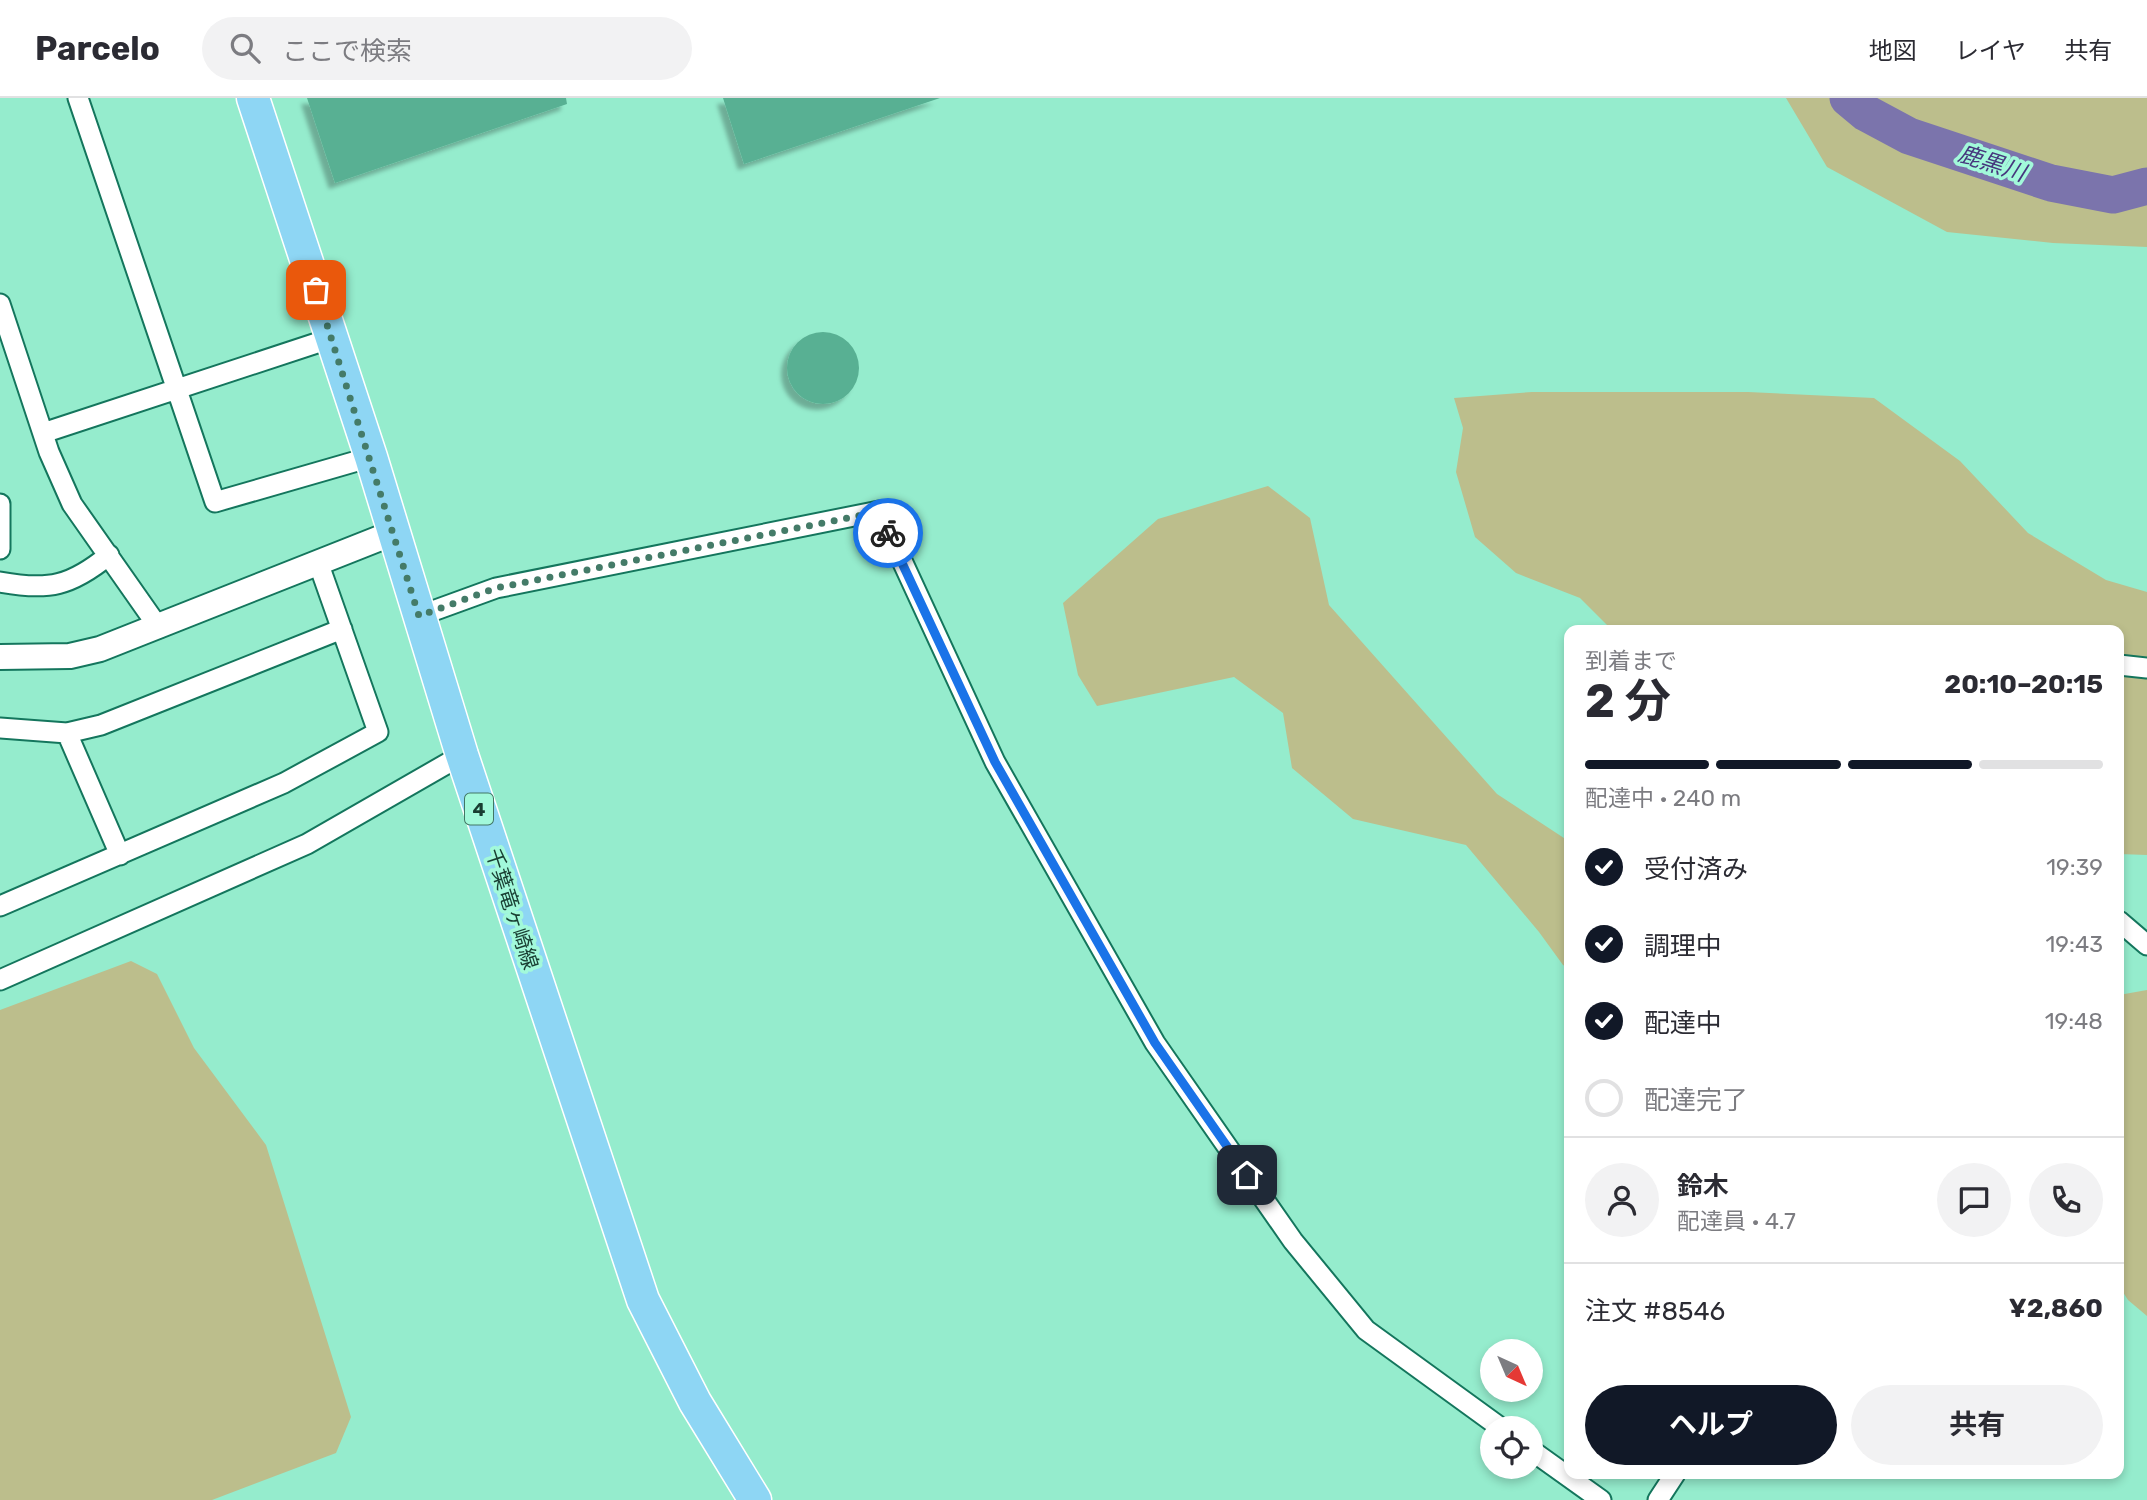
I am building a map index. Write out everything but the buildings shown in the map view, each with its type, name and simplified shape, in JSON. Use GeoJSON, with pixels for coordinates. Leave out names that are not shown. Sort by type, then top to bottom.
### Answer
{"type":"FeatureCollection","features":[{"type":"Feature","properties":{"kind":"main road","name":"千葉竜ヶ崎線"},"geometry":{"type":"LineString","coordinates":[[253,98],[371,457],[462,755],[643,1300],[695,1402],[755,1500]]}},
{"type":"Feature","properties":{"kind":"street"},"geometry":{"type":"LineString","coordinates":[[78,98],[215,502],[371,457]]}},
{"type":"Feature","properties":{"kind":"street"},"geometry":{"type":"LineString","coordinates":[[0,304],[43,433],[72,504],[159,628]]}},
{"type":"Feature","properties":{"kind":"street"},"geometry":{"type":"LineString","coordinates":[[43,433],[332,338]]}},
{"type":"Feature","properties":{"kind":"street"},"geometry":{"type":"LineString","coordinates":[[0,504],[0,549]]}},
{"type":"Feature","properties":{"kind":"street"},"geometry":{"type":"LineString","coordinates":[[419,616],[496,588],[878,512],[995,762],[1155,1043],[1293,1241],[1366,1330],[1484,1416]]}},
{"type":"Feature","properties":{"kind":"street"},"geometry":{"type":"LineString","coordinates":[[0,656],[70,656],[100,649],[159,628],[393,533]]}},
{"type":"Feature","properties":{"kind":"street"},"geometry":{"type":"LineString","coordinates":[[0,582],[24,587],[58,586],[86,574],[109,555]]}},
{"type":"Feature","properties":{"kind":"street"},"geometry":{"type":"LineString","coordinates":[[0,906],[284,783],[378,732],[318,562]]}},
{"type":"Feature","properties":{"kind":"street"},"geometry":{"type":"LineString","coordinates":[[0,728],[67,733],[141,712],[342,629]]}},
{"type":"Feature","properties":{"kind":"street"},"geometry":{"type":"LineString","coordinates":[[2124,666],[2147,668]]}},
{"type":"Feature","properties":{"kind":"street"},"geometry":{"type":"LineString","coordinates":[[67,733],[120,855]]}},
{"type":"Feature","properties":{"kind":"street"},"geometry":{"type":"LineString","coordinates":[[0,980],[307,844],[462,755]]}},
{"type":"Feature","properties":{"kind":"street"},"geometry":{"type":"LineString","coordinates":[[2124,925],[2147,945]]}},
{"type":"Feature","properties":{"kind":"street"},"geometry":{"type":"LineString","coordinates":[[1543,1459],[1564,1474]]}},
{"type":"Feature","properties":{"kind":"street"},"geometry":{"type":"LineString","coordinates":[[1572,1479],[1601,1500]]}},
{"type":"Feature","properties":{"kind":"street"},"geometry":{"type":"LineString","coordinates":[[1658,1500],[1672,1479]]}},
{"type":"Feature","properties":{"kind":"green space"},"geometry":{"type":"Polygon","coordinates":[[[1786,98],[2147,98],[2147,247],[2053,243],[1947,232],[1827,167],[1786,98]]]}},
{"type":"Feature","properties":{"kind":"green space"},"geometry":{"type":"Polygon","coordinates":[[[1532,392],[1748,392],[1874,398],[1960,461],[2028,533],[2106,580],[2147,592],[2147,855],[2124,854],[2124,625],[1607,625],[1580,598],[1516,573],[1475,537],[1456,472],[1463,428],[1454,398],[1532,392]]]}},
{"type":"Feature","properties":{"kind":"green space"},"geometry":{"type":"Polygon","coordinates":[[[1268,486],[1310,518],[1329,605],[1497,794],[1564,838],[1564,966],[1466,845],[1353,819],[1292,768],[1283,713],[1234,677],[1097,706],[1078,675],[1063,603],[1158,519],[1268,486]]]}},
{"type":"Feature","properties":{"kind":"green space"},"geometry":{"type":"Polygon","coordinates":[[[131,961],[157,974],[194,1048],[266,1145],[351,1417],[336,1453],[212,1500],[0,1500],[0,1010],[131,961]]]}},
{"type":"Feature","properties":{"kind":"green space"},"geometry":{"type":"Polygon","coordinates":[[[2147,990],[2147,1316],[2124,1294],[2124,994],[2147,990]]]}},
{"type":"Feature","properties":{"kind":"waterway","name":"鹿黒川"},"geometry":{"type":"LineString","coordinates":[[1848,98],[1866,113],[1909,136],[2051,183],[2113,195],[2147,186]]}},
{"type":"Feature","properties":{"kind":"way so far"},"geometry":{"type":"LineString","coordinates":[[316,290],[371,457],[419,616],[496,588],[878,512],[888,533]]}},
{"type":"Feature","properties":{"kind":"route"},"geometry":{"type":"LineString","coordinates":[[888,533],[995,762],[1155,1043],[1247,1175]]}}]}
